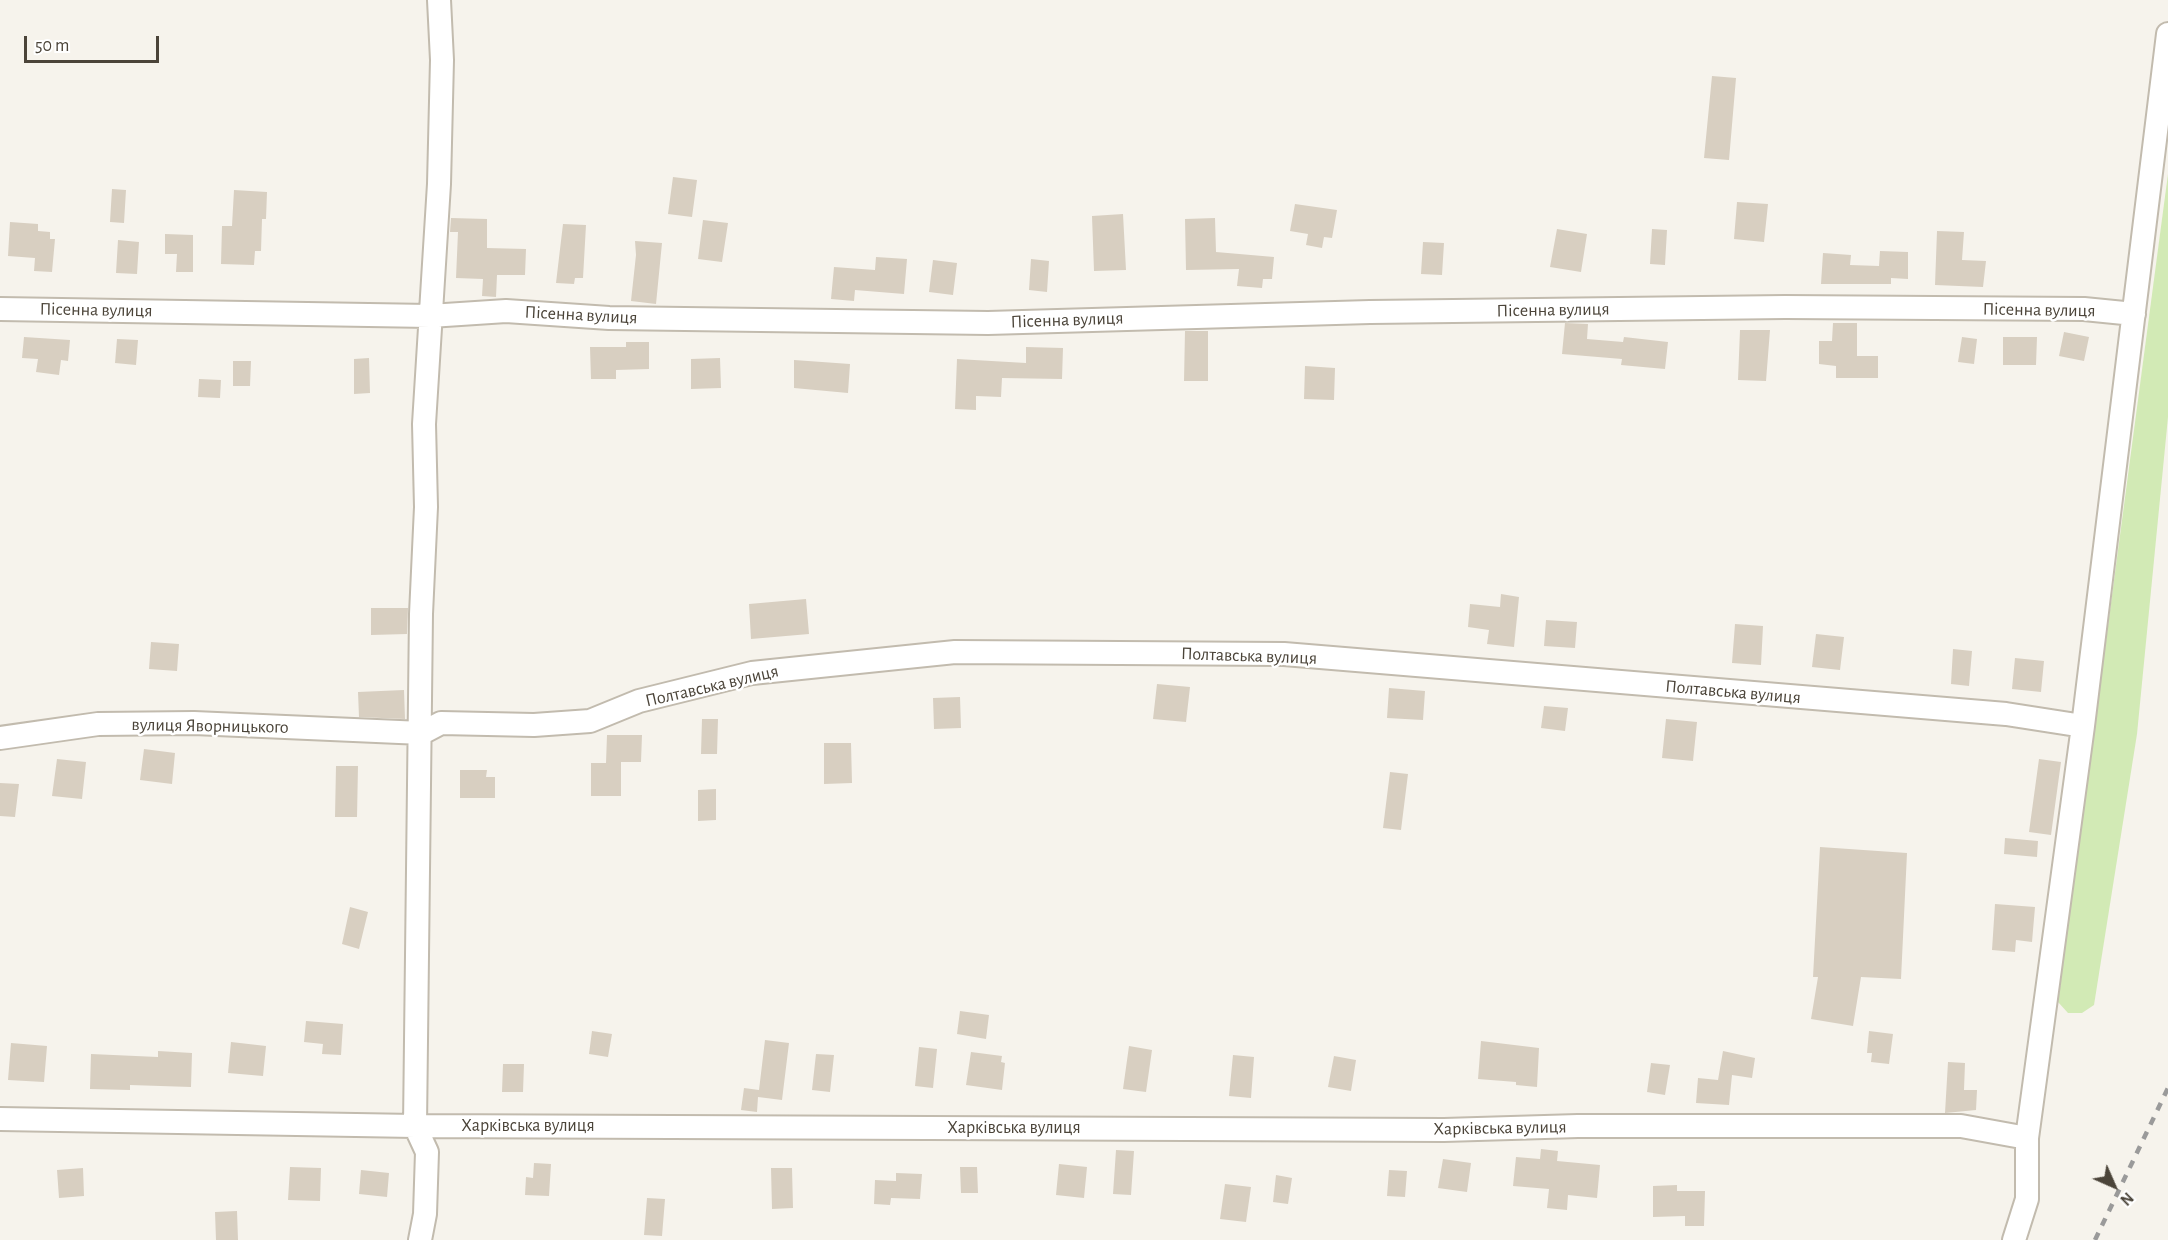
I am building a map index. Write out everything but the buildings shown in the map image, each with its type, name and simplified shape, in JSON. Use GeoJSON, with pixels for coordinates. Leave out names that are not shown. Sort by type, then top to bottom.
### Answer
{"type":"FeatureCollection","features":[{"type":"Feature","properties":{"kind":"street"},"geometry":{"type":"LineString","coordinates":[[420,1240],[425,1214],[428,1152],[415,1126],[422,733],[421,614],[426,507],[424,424],[439,184],[442,60],[439,0]]}},
{"type":"Feature","properties":{"kind":"street"},"geometry":{"type":"LineString","coordinates":[[2014,1240],[2027,1199],[2027,1138],[2083,726],[2168,34]]}},
{"type":"Feature","properties":{"kind":"street","name":"Пісенна вулиця"},"geometry":{"type":"LineString","coordinates":[[0,309],[430,316],[506,311],[609,318],[988,322],[1370,312],[1785,307],[2084,309],[2134,314]]}},
{"type":"Feature","properties":{"kind":"street","name":"Полтавська вулиця"},"geometry":{"type":"LineString","coordinates":[[422,733],[441,723],[534,725],[590,721],[639,701],[752,673],[955,652],[1284,654],[2006,714],[2083,726]]}},
{"type":"Feature","properties":{"kind":"street","name":"вулиця Яворницького"},"geometry":{"type":"LineString","coordinates":[[0,738],[98,724],[194,723],[422,733]]}},
{"type":"Feature","properties":{"kind":"street","name":"Харківська вулиця"},"geometry":{"type":"LineString","coordinates":[[0,1119],[415,1126],[1444,1130],[1578,1126],[1960,1126],[2027,1138]]}},
{"type":"Feature","properties":{"kind":"green space"},"geometry":{"type":"Polygon","coordinates":[[[2168,174],[2168,417],[2137,734],[2094,1005],[2082,1013],[2068,1013],[2058,1002],[2168,174]]]}},
{"type":"Feature","properties":{"kind":"railway"},"geometry":{"type":"LineString","coordinates":[[2095,1240],[2168,1088]]}}]}
